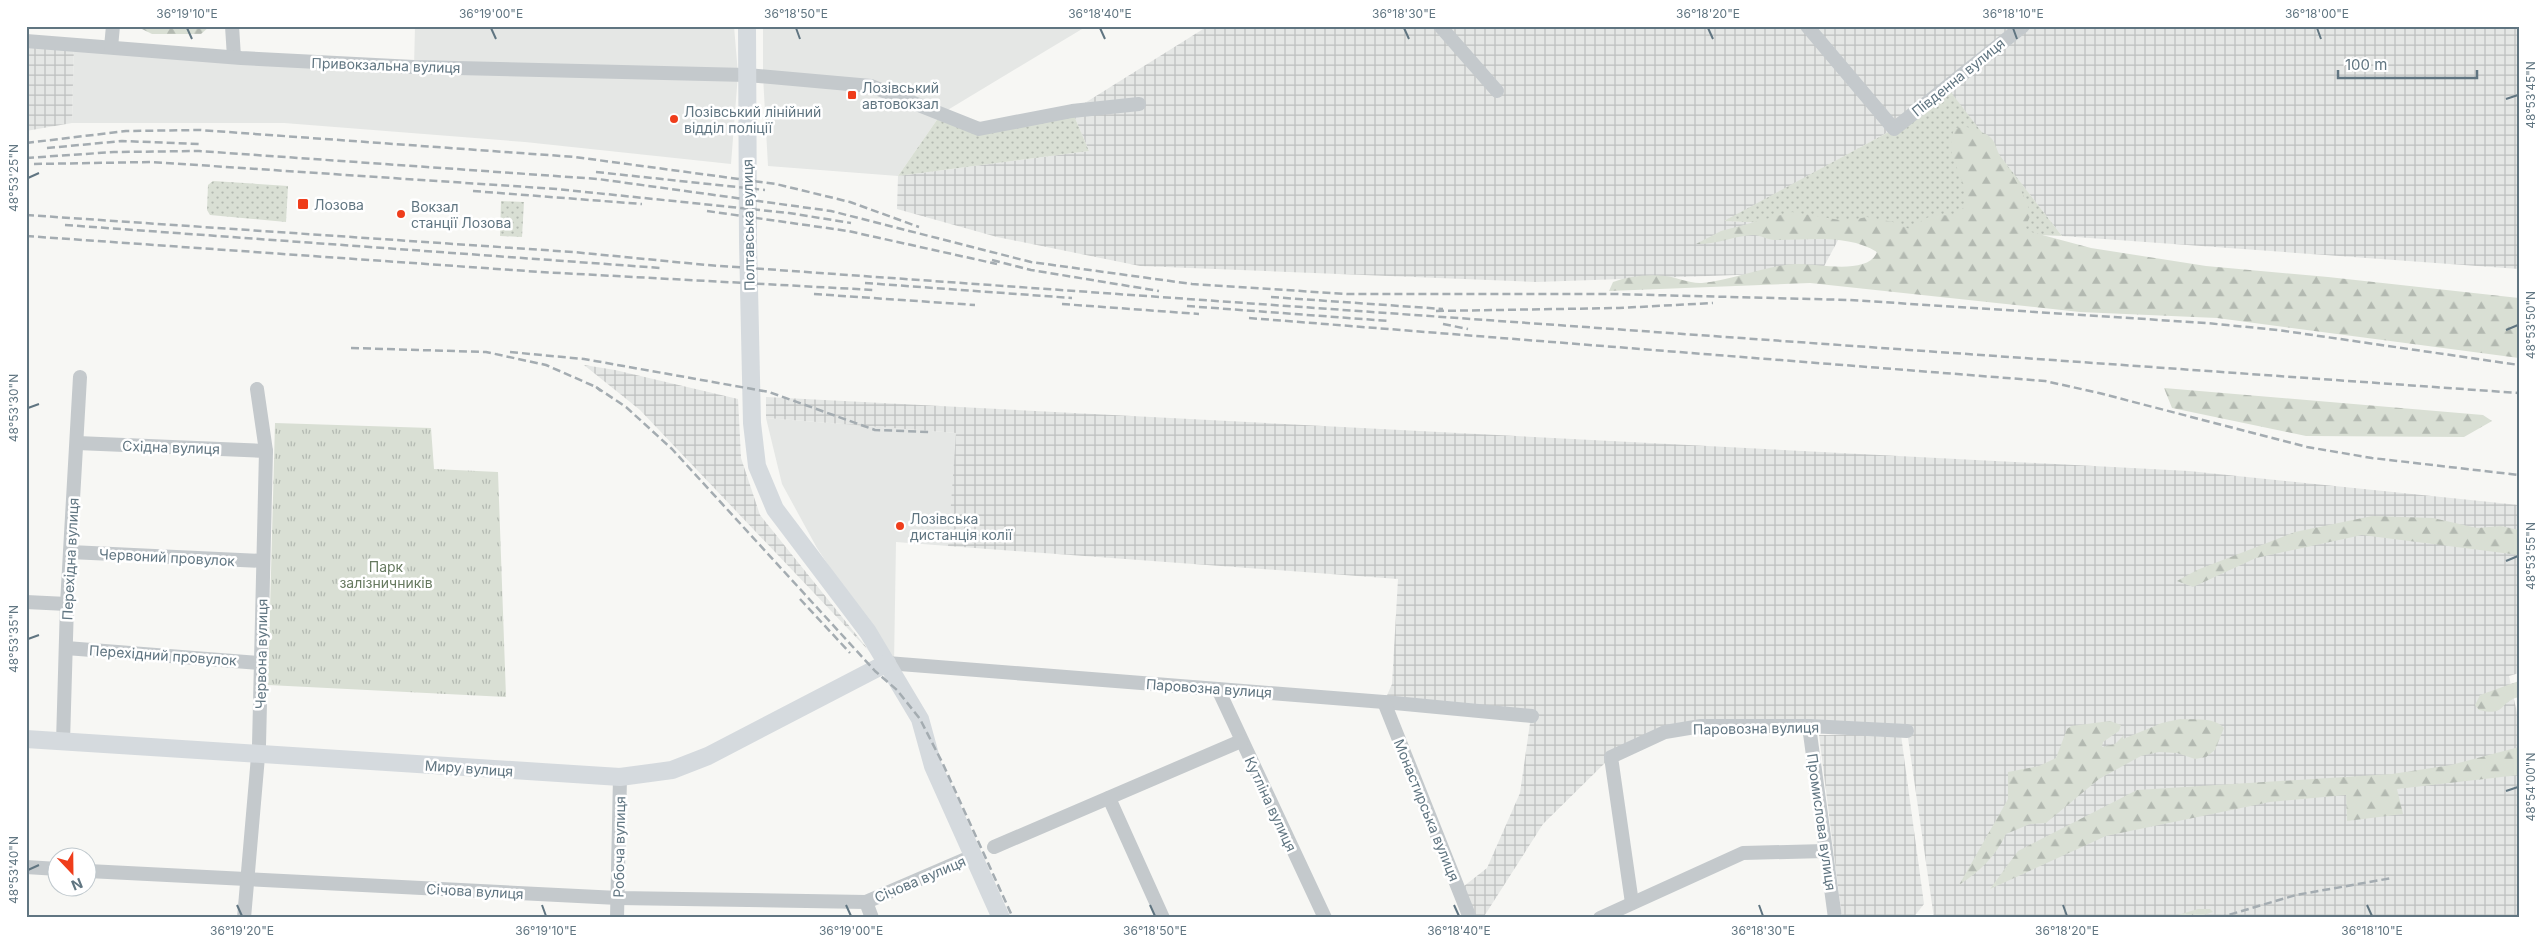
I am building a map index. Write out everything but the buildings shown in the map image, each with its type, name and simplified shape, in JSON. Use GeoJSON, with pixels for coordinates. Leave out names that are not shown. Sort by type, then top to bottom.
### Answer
{"type":"FeatureCollection","features":[{"type":"Feature","properties":{"kind":"main road","name":"Полтавська вулиця"},"geometry":{"type":"LineString","coordinates":[[747,26],[746,132],[752,423],[757,466],[775,509],[868,632],[920,719],[933,766],[1001,918]]}},
{"type":"Feature","properties":{"kind":"main road","name":"Миру вулиця"},"geometry":{"type":"LineString","coordinates":[[26,739],[620,777],[672,770],[708,756],[887,663]]}},
{"type":"Feature","properties":{"kind":"street"},"geometry":{"type":"LineString","coordinates":[[111,47],[113,26]]}},
{"type":"Feature","properties":{"kind":"street"},"geometry":{"type":"LineString","coordinates":[[232,26],[234,58]]}},
{"type":"Feature","properties":{"kind":"street"},"geometry":{"type":"LineString","coordinates":[[1440,26],[1498,91]]}},
{"type":"Feature","properties":{"kind":"street","name":"Південна вулиця"},"geometry":{"type":"LineString","coordinates":[[1807,26],[1894,128],[2023,26]]}},
{"type":"Feature","properties":{"kind":"street","name":"Привокзальна вулиця"},"geometry":{"type":"LineString","coordinates":[[26,41],[234,58],[414,67],[747,74],[871,86],[979,129],[1072,111],[1139,104]]}},
{"type":"Feature","properties":{"kind":"street","name":"Перехідна вулиця"},"geometry":{"type":"LineString","coordinates":[[63,742],[67,604],[80,377]]}},
{"type":"Feature","properties":{"kind":"street","name":"Червона вулиця"},"geometry":{"type":"LineString","coordinates":[[244,918],[258,753],[266,452],[257,390]]}},
{"type":"Feature","properties":{"kind":"street","name":"Східна вулиця"},"geometry":{"type":"LineString","coordinates":[[77,444],[266,452]]}},
{"type":"Feature","properties":{"kind":"street","name":"Червоний провулок"},"geometry":{"type":"LineString","coordinates":[[70,552],[263,561]]}},
{"type":"Feature","properties":{"kind":"street"},"geometry":{"type":"LineString","coordinates":[[26,602],[67,604]]}},
{"type":"Feature","properties":{"kind":"street","name":"Перехідний провулок"},"geometry":{"type":"LineString","coordinates":[[66,648],[260,663]]}},
{"type":"Feature","properties":{"kind":"street","name":"Паровозна вулиця"},"geometry":{"type":"LineString","coordinates":[[887,663],[1384,702],[1532,716]]}},
{"type":"Feature","properties":{"kind":"street","name":"Кутліна вулиця"},"geometry":{"type":"LineString","coordinates":[[1218,689],[1325,918]]}},
{"type":"Feature","properties":{"kind":"street","name":"Монастирська вулиця"},"geometry":{"type":"LineString","coordinates":[[1384,702],[1470,918]]}},
{"type":"Feature","properties":{"kind":"street","name":"Паровозна вулиця"},"geometry":{"type":"LineString","coordinates":[[1632,903],[1611,757],[1665,732],[1701,726],[1808,726],[1907,731]]}},
{"type":"Feature","properties":{"kind":"street","name":"Промислова вулиця"},"geometry":{"type":"LineString","coordinates":[[1808,726],[1835,918]]}},
{"type":"Feature","properties":{"kind":"street"},"geometry":{"type":"LineString","coordinates":[[994,847],[1242,741]]}},
{"type":"Feature","properties":{"kind":"street","name":"Робоча вулиця"},"geometry":{"type":"LineString","coordinates":[[617,918],[620,777]]}},
{"type":"Feature","properties":{"kind":"street"},"geometry":{"type":"LineString","coordinates":[[1109,798],[1162,918]]}},
{"type":"Feature","properties":{"kind":"street"},"geometry":{"type":"LineString","coordinates":[[1600,918],[1742,853],[1825,851]]}},
{"type":"Feature","properties":{"kind":"street","name":"Січова вулиця"},"geometry":{"type":"LineString","coordinates":[[98,872],[618,898],[866,902],[973,856]]}},
{"type":"Feature","properties":{"kind":"street"},"geometry":{"type":"LineString","coordinates":[[26,867],[48,868]]}},
{"type":"Feature","properties":{"kind":"street"},"geometry":{"type":"LineString","coordinates":[[866,902],[872,918]]}},
{"type":"Feature","properties":{"kind":"shaded area"},"geometry":{"type":"Polygon","coordinates":[[[415,26],[734,26],[738,74],[731,164],[525,142],[284,123],[72,123],[74,44],[414,67],[415,26]]]}},
{"type":"Feature","properties":{"kind":"shaded area"},"geometry":{"type":"Polygon","coordinates":[[[763,26],[1087,26],[941,114],[898,176],[768,166],[763,76],[763,26]]]}},
{"type":"Feature","properties":{"kind":"shaded area"},"geometry":{"type":"Polygon","coordinates":[[[1208,26],[2519,26],[2519,269],[2062,236],[1946,87],[1894,129],[1726,221],[1845,227],[1821,272],[1536,282],[1140,266],[997,237],[897,209],[898,176],[1089,151],[1072,111],[1208,26]]]}},
{"type":"Feature","properties":{"kind":"shaded area"},"geometry":{"type":"Polygon","coordinates":[[[26,41],[74,44],[72,123],[26,131],[26,41]]]}},
{"type":"Feature","properties":{"kind":"shaded area"},"geometry":{"type":"Polygon","coordinates":[[[584,365],[615,370],[738,399],[741,458],[760,515],[871,653],[640,410],[584,365]]]}},
{"type":"Feature","properties":{"kind":"shaded area"},"geometry":{"type":"Polygon","coordinates":[[[766,397],[2189,471],[2519,505],[2519,673],[2509,676],[2519,722],[2519,918],[1934,918],[1907,731],[1701,726],[1611,757],[1543,824],[1483,918],[1470,918],[1459,890],[1487,868],[1520,793],[1531,716],[1384,702],[1392,684],[1398,579],[948,546],[956,433],[766,418],[766,397]]]}},
{"type":"Feature","properties":{"kind":"shaded area"},"geometry":{"type":"Polygon","coordinates":[[[766,418],[957,433],[948,546],[896,542],[894,664],[817,548],[782,484],[766,418]]]}},
{"type":"Feature","properties":{"kind":"shaded area"},"geometry":{"type":"Polygon","coordinates":[[[1819,735],[1901,735],[1924,904],[1913,918],[1842,918],[1819,735]]]}},
{"type":"Feature","properties":{"kind":"green space"},"geometry":{"type":"Polygon","coordinates":[[[136,26],[210,26],[201,34],[152,34],[136,26]]]}},
{"type":"Feature","properties":{"kind":"green space"},"geometry":{"type":"Polygon","coordinates":[[[1946,86],[2062,236],[1724,221],[1894,129],[1946,86]]]}},
{"type":"Feature","properties":{"kind":"green space"},"geometry":{"type":"Polygon","coordinates":[[[1072,111],[1089,151],[898,176],[941,114],[979,129],[1072,111]]]}},
{"type":"Feature","properties":{"kind":"green space"},"geometry":{"type":"Polygon","coordinates":[[[1967,127],[1984,133],[1992,139],[2000,156],[2014,177],[2031,214],[2024,230],[2091,248],[2206,266],[2519,298],[2519,358],[2217,318],[2080,312],[1810,283],[1609,291],[1613,282],[1638,276],[1665,276],[1702,283],[1783,265],[1804,264],[1840,267],[1863,264],[1872,259],[1877,252],[1866,246],[1841,240],[1775,240],[1753,235],[1696,244],[1721,231],[1792,212],[1846,221],[1867,217],[1893,222],[1909,229],[1929,217],[1956,214],[1964,207],[1966,200],[1963,184],[1952,154],[1951,141],[1955,128],[1967,127]]]}},
{"type":"Feature","properties":{"kind":"green space"},"geometry":{"type":"Polygon","coordinates":[[[213,181],[288,186],[286,222],[210,215],[207,210],[208,185],[213,181]]]}},
{"type":"Feature","properties":{"kind":"green space"},"geometry":{"type":"Polygon","coordinates":[[[501,201],[524,202],[522,237],[500,236],[501,201]]]}},
{"type":"Feature","properties":{"kind":"green space"},"geometry":{"type":"Polygon","coordinates":[[[2164,388],[2483,415],[2492,421],[2464,437],[2306,436],[2172,408],[2164,388]]]}},
{"type":"Feature","properties":{"kind":"green space","name":"Парк залізничників"},"geometry":{"type":"Polygon","coordinates":[[[275,423],[431,428],[434,469],[498,472],[506,697],[268,685],[275,423]]]}},
{"type":"Feature","properties":{"kind":"green space"},"geometry":{"type":"Polygon","coordinates":[[[2372,516],[2433,518],[2477,528],[2501,526],[2519,530],[2519,555],[2362,535],[2256,558],[2193,587],[2177,581],[2197,570],[2295,532],[2372,516]]]}},
{"type":"Feature","properties":{"kind":"green space"},"geometry":{"type":"Polygon","coordinates":[[[2519,681],[2519,697],[2512,699],[2498,710],[2488,712],[2479,710],[2475,705],[2480,695],[2519,681]]]}},
{"type":"Feature","properties":{"kind":"green space"},"geometry":{"type":"Polygon","coordinates":[[[2180,719],[2204,720],[2220,724],[2224,728],[2215,750],[2206,757],[2195,759],[2177,753],[2159,752],[2141,756],[2099,779],[2046,823],[2030,824],[2006,834],[1986,863],[1959,885],[2008,799],[2008,772],[2039,766],[2056,758],[2067,729],[2071,726],[2110,721],[2121,725],[2119,731],[2103,742],[2102,747],[2115,744],[2124,735],[2123,739],[2162,723],[2180,719]]]}},
{"type":"Feature","properties":{"kind":"green space"},"geometry":{"type":"Polygon","coordinates":[[[2519,747],[2519,775],[2397,789],[2403,814],[2347,821],[2346,795],[2270,802],[2106,836],[1990,889],[2018,851],[2137,790],[2392,774],[2451,765],[2519,747]]]}},
{"type":"Feature","properties":{"kind":"green space"},"geometry":{"type":"Polygon","coordinates":[[[2198,909],[2210,909],[2213,912],[2195,918],[2168,918],[2198,909]]]}},
{"type":"Feature","properties":{"kind":"railway"},"geometry":{"type":"LineString","coordinates":[[26,143],[126,131],[200,130],[575,157],[776,184],[850,202],[919,227]]}},
{"type":"Feature","properties":{"kind":"railway"},"geometry":{"type":"LineString","coordinates":[[47,148],[122,141],[199,144]]}},
{"type":"Feature","properties":{"kind":"railway"},"geometry":{"type":"LineString","coordinates":[[26,158],[114,152],[199,151],[598,179],[831,211],[1031,262],[1192,284],[1347,294],[1614,294],[1850,300],[2206,323],[2278,330],[2519,365]]}},
{"type":"Feature","properties":{"kind":"railway"},"geometry":{"type":"LineString","coordinates":[[34,164],[152,162],[557,189],[789,213],[851,223]]}},
{"type":"Feature","properties":{"kind":"railway"},"geometry":{"type":"LineString","coordinates":[[596,172],[765,190]]}},
{"type":"Feature","properties":{"kind":"railway"},"geometry":{"type":"LineString","coordinates":[[473,191],[642,204]]}},
{"type":"Feature","properties":{"kind":"railway"},"geometry":{"type":"LineString","coordinates":[[707,211],[848,231],[997,264]]}},
{"type":"Feature","properties":{"kind":"railway"},"geometry":{"type":"LineString","coordinates":[[26,215],[573,252],[707,265],[2519,393]]}},
{"type":"Feature","properties":{"kind":"railway"},"geometry":{"type":"LineString","coordinates":[[65,225],[661,268]]}},
{"type":"Feature","properties":{"kind":"railway"},"geometry":{"type":"LineString","coordinates":[[26,236],[541,272],[874,290]]}},
{"type":"Feature","properties":{"kind":"railway"},"geometry":{"type":"LineString","coordinates":[[992,260],[1031,270],[1159,291]]}},
{"type":"Feature","properties":{"kind":"railway"},"geometry":{"type":"LineString","coordinates":[[865,283],[1072,298]]}},
{"type":"Feature","properties":{"kind":"railway"},"geometry":{"type":"LineString","coordinates":[[814,294],[975,305]]}},
{"type":"Feature","properties":{"kind":"railway"},"geometry":{"type":"LineString","coordinates":[[1271,297],[1443,309]]}},
{"type":"Feature","properties":{"kind":"railway"},"geometry":{"type":"LineString","coordinates":[[1436,311],[1619,308],[1713,303]]}},
{"type":"Feature","properties":{"kind":"railway"},"geometry":{"type":"LineString","coordinates":[[1062,304],[1199,314]]}},
{"type":"Feature","properties":{"kind":"railway"},"geometry":{"type":"LineString","coordinates":[[1187,306],[1389,321]]}},
{"type":"Feature","properties":{"kind":"railway"},"geometry":{"type":"LineString","coordinates":[[1249,318],[2045,381],[2099,393],[2307,447],[2372,458],[2519,475]]}},
{"type":"Feature","properties":{"kind":"railway"},"geometry":{"type":"LineString","coordinates":[[1443,324],[1468,329]]}},
{"type":"Feature","properties":{"kind":"railway"},"geometry":{"type":"LineString","coordinates":[[351,348],[486,352],[546,365],[601,391]]}},
{"type":"Feature","properties":{"kind":"railway"},"geometry":{"type":"LineString","coordinates":[[510,352],[584,359],[769,392],[875,430],[930,432]]}},
{"type":"Feature","properties":{"kind":"railway"},"geometry":{"type":"LineString","coordinates":[[596,387],[626,407],[672,449],[875,671],[897,690],[920,719],[943,764],[1013,918]]}},
{"type":"Feature","properties":{"kind":"railway"},"geometry":{"type":"LineString","coordinates":[[800,599],[850,653]]}},
{"type":"Feature","properties":{"kind":"railway"},"geometry":{"type":"LineString","coordinates":[[2218,918],[2296,895],[2392,878]]}},
{"type":"Feature","properties":{"kind":"place","name":"Лозівський автовокзал"},"geometry":{"type":"Point","coordinates":[852,95]}},
{"type":"Feature","properties":{"kind":"place","name":"Лозівський лінійний відділ поліції"},"geometry":{"type":"Point","coordinates":[674,119]}},
{"type":"Feature","properties":{"kind":"place","name":"Лозова"},"geometry":{"type":"Point","coordinates":[303,204]}},
{"type":"Feature","properties":{"kind":"place","name":"Вокзал станції Лозова"},"geometry":{"type":"Point","coordinates":[401,214]}},
{"type":"Feature","properties":{"kind":"place","name":"Лозівська дистанція колії"},"geometry":{"type":"Point","coordinates":[900,526]}}]}
